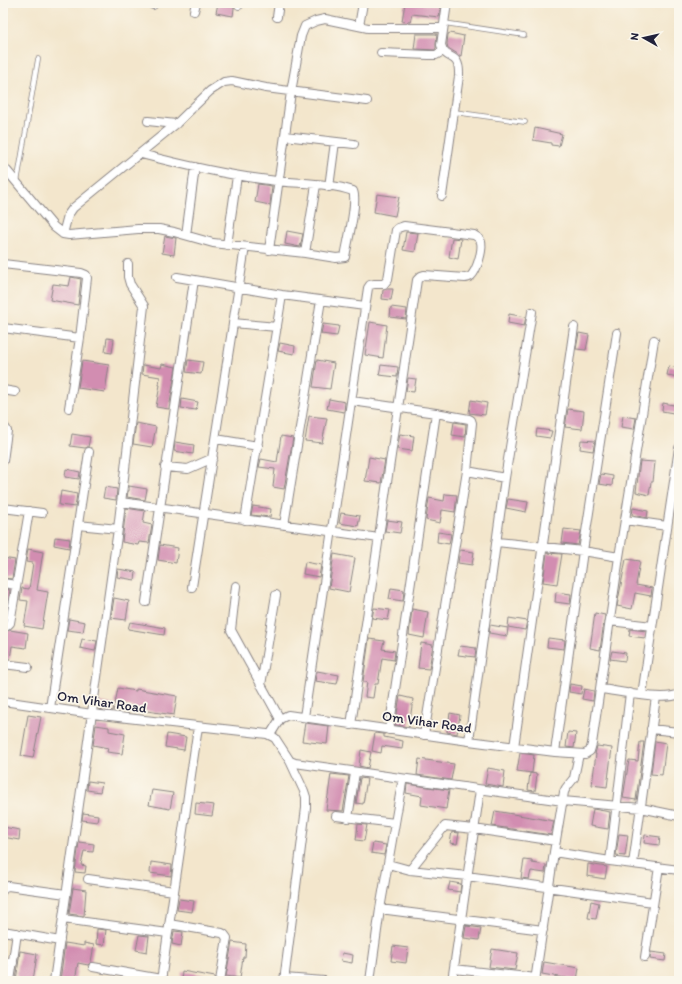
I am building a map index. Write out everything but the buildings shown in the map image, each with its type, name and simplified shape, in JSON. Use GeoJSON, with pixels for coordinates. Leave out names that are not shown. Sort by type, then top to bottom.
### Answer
{"type":"FeatureCollection","features":[{"type":"Feature","properties":{"kind":"street"},"geometry":{"type":"LineString","coordinates":[[277,17],[279,3]]}},
{"type":"Feature","properties":{"kind":"street"},"geometry":{"type":"LineString","coordinates":[[359,26],[363,3]]}},
{"type":"Feature","properties":{"kind":"street"},"geometry":{"type":"LineString","coordinates":[[442,196],[459,66],[455,58],[447,55],[443,51],[442,45],[446,3]]}},
{"type":"Feature","properties":{"kind":"street"},"geometry":{"type":"LineString","coordinates":[[269,250],[291,92],[301,36],[305,26],[316,21],[325,20],[380,28],[444,26]]}},
{"type":"Feature","properties":{"kind":"street"},"geometry":{"type":"LineString","coordinates":[[381,53],[436,55],[443,51]]}},
{"type":"Feature","properties":{"kind":"street"},"geometry":{"type":"LineString","coordinates":[[63,234],[68,215],[73,208],[141,154],[176,124],[210,91],[224,82],[232,81],[291,92],[367,101]]}},
{"type":"Feature","properties":{"kind":"street"},"geometry":{"type":"LineString","coordinates":[[148,121],[176,124]]}},
{"type":"Feature","properties":{"kind":"street"},"geometry":{"type":"LineString","coordinates":[[285,136],[354,144]]}},
{"type":"Feature","properties":{"kind":"street"},"geometry":{"type":"LineString","coordinates":[[329,187],[335,142]]}},
{"type":"Feature","properties":{"kind":"street"},"geometry":{"type":"LineString","coordinates":[[3,166],[54,227],[63,234],[82,235],[150,228],[174,232],[213,243],[305,253],[336,258],[345,257],[355,195],[353,191],[348,189],[237,176],[141,154]]}},
{"type":"Feature","properties":{"kind":"street"},"geometry":{"type":"LineString","coordinates":[[186,235],[195,167]]}},
{"type":"Feature","properties":{"kind":"street"},"geometry":{"type":"LineString","coordinates":[[227,245],[237,176]]}},
{"type":"Feature","properties":{"kind":"street"},"geometry":{"type":"LineString","coordinates":[[305,253],[316,185]]}},
{"type":"Feature","properties":{"kind":"street"},"geometry":{"type":"LineString","coordinates":[[304,717],[365,306],[370,285],[384,284],[388,279],[396,230],[398,228],[404,226],[474,235],[479,238],[481,242],[481,250],[478,264],[470,276],[465,278],[424,275],[418,280],[351,725]]}},
{"type":"Feature","properties":{"kind":"street"},"geometry":{"type":"LineString","coordinates":[[192,587],[245,247]]}},
{"type":"Feature","properties":{"kind":"street"},"geometry":{"type":"LineString","coordinates":[[3,264],[81,273],[86,275],[87,281],[80,338],[69,408]]}},
{"type":"Feature","properties":{"kind":"street"},"geometry":{"type":"LineString","coordinates":[[54,981],[118,529],[144,306],[143,302],[130,284],[128,277],[128,264]]}},
{"type":"Feature","properties":{"kind":"street"},"geometry":{"type":"LineString","coordinates":[[177,277],[238,288],[365,306]]}},
{"type":"Feature","properties":{"kind":"street"},"geometry":{"type":"LineString","coordinates":[[146,602],[194,280]]}},
{"type":"Feature","properties":{"kind":"street"},"geometry":{"type":"LineString","coordinates":[[245,520],[282,294]]}},
{"type":"Feature","properties":{"kind":"street"},"geometry":{"type":"LineString","coordinates":[[284,525],[321,300]]}},
{"type":"Feature","properties":{"kind":"street"},"geometry":{"type":"LineString","coordinates":[[469,741],[505,478],[532,312]]}},
{"type":"Feature","properties":{"kind":"street"},"geometry":{"type":"LineString","coordinates":[[233,323],[277,327]]}},
{"type":"Feature","properties":{"kind":"street"},"geometry":{"type":"LineString","coordinates":[[514,747],[541,547],[574,327]]}},
{"type":"Feature","properties":{"kind":"street"},"geometry":{"type":"LineString","coordinates":[[3,328],[80,338]]}},
{"type":"Feature","properties":{"kind":"street"},"geometry":{"type":"LineString","coordinates":[[555,752],[583,551],[617,333]]}},
{"type":"Feature","properties":{"kind":"street"},"geometry":{"type":"LineString","coordinates":[[654,340],[618,557],[601,688],[642,695],[674,697],[679,694]]}},
{"type":"Feature","properties":{"kind":"street"},"geometry":{"type":"LineString","coordinates":[[3,390],[15,392]]}},
{"type":"Feature","properties":{"kind":"street"},"geometry":{"type":"LineString","coordinates":[[352,401],[436,413],[471,420],[472,423],[467,471],[424,735]]}},
{"type":"Feature","properties":{"kind":"street"},"geometry":{"type":"LineString","coordinates":[[389,730],[436,413]]}},
{"type":"Feature","properties":{"kind":"street"},"geometry":{"type":"LineString","coordinates":[[3,425],[7,432],[3,461]]}},
{"type":"Feature","properties":{"kind":"street"},"geometry":{"type":"LineString","coordinates":[[216,439],[258,446]]}},
{"type":"Feature","properties":{"kind":"street"},"geometry":{"type":"LineString","coordinates":[[642,695],[679,448]]}},
{"type":"Feature","properties":{"kind":"street"},"geometry":{"type":"LineString","coordinates":[[50,708],[89,452]]}},
{"type":"Feature","properties":{"kind":"street"},"geometry":{"type":"LineString","coordinates":[[165,467],[188,469],[213,458]]}},
{"type":"Feature","properties":{"kind":"street"},"geometry":{"type":"LineString","coordinates":[[467,471],[505,478]]}},
{"type":"Feature","properties":{"kind":"street"},"geometry":{"type":"LineString","coordinates":[[121,502],[379,538]]}},
{"type":"Feature","properties":{"kind":"street"},"geometry":{"type":"LineString","coordinates":[[3,508],[42,513]]}},
{"type":"Feature","properties":{"kind":"street"},"geometry":{"type":"LineString","coordinates":[[3,627],[8,626],[10,623],[29,511]]}},
{"type":"Feature","properties":{"kind":"street"},"geometry":{"type":"LineString","coordinates":[[624,520],[667,526]]}},
{"type":"Feature","properties":{"kind":"street"},"geometry":{"type":"LineString","coordinates":[[78,524],[118,529]]}},
{"type":"Feature","properties":{"kind":"street"},"geometry":{"type":"LineString","coordinates":[[497,542],[583,551],[618,557]]}},
{"type":"Feature","properties":{"kind":"street"},"geometry":{"type":"LineString","coordinates":[[3,583],[16,585]]}},
{"type":"Feature","properties":{"kind":"street"},"geometry":{"type":"LineString","coordinates":[[236,586],[231,630],[280,719],[270,735],[276,740],[290,761],[306,797],[306,808],[282,980],[324,981]]}},
{"type":"Feature","properties":{"kind":"street"},"geometry":{"type":"LineString","coordinates":[[261,684],[276,595]]}},
{"type":"Feature","properties":{"kind":"street"},"geometry":{"type":"LineString","coordinates":[[610,621],[652,626]]}},
{"type":"Feature","properties":{"kind":"street"},"geometry":{"type":"LineString","coordinates":[[3,664],[28,667]]}},
{"type":"Feature","properties":{"kind":"street","name":"Om Vihar Road"},"geometry":{"type":"LineString","coordinates":[[280,719],[288,716],[304,717],[351,725],[514,747],[584,754],[590,751],[592,744],[601,688]]}},
{"type":"Feature","properties":{"kind":"street"},"geometry":{"type":"LineString","coordinates":[[610,861],[630,693]]}},
{"type":"Feature","properties":{"kind":"street"},"geometry":{"type":"LineString","coordinates":[[633,864],[656,696]]}},
{"type":"Feature","properties":{"kind":"street","name":"Om Vihar Road"},"geometry":{"type":"LineString","coordinates":[[3,701],[92,714],[270,735]]}},
{"type":"Feature","properties":{"kind":"street"},"geometry":{"type":"LineString","coordinates":[[93,968],[161,980],[198,727]]}},
{"type":"Feature","properties":{"kind":"street"},"geometry":{"type":"LineString","coordinates":[[651,728],[679,732]]}},
{"type":"Feature","properties":{"kind":"street"},"geometry":{"type":"LineString","coordinates":[[454,969],[535,980],[563,801],[566,788],[576,774],[579,754]]}},
{"type":"Feature","properties":{"kind":"street"},"geometry":{"type":"LineString","coordinates":[[290,761],[295,763],[480,790],[563,801],[641,808],[679,816]]}},
{"type":"Feature","properties":{"kind":"street"},"geometry":{"type":"LineString","coordinates":[[348,818],[355,772]]}},
{"type":"Feature","properties":{"kind":"street"},"geometry":{"type":"LineString","coordinates":[[370,981],[380,909],[402,783],[401,779]]}},
{"type":"Feature","properties":{"kind":"street"},"geometry":{"type":"LineString","coordinates":[[452,981],[480,790]]}},
{"type":"Feature","properties":{"kind":"street"},"geometry":{"type":"LineString","coordinates":[[336,816],[395,823]]}},
{"type":"Feature","properties":{"kind":"street"},"geometry":{"type":"LineString","coordinates":[[410,870],[445,826],[556,841]]}},
{"type":"Feature","properties":{"kind":"street"},"geometry":{"type":"LineString","coordinates":[[554,852],[679,870]]}},
{"type":"Feature","properties":{"kind":"street"},"geometry":{"type":"LineString","coordinates":[[388,864],[410,870],[467,876],[654,902]]}},
{"type":"Feature","properties":{"kind":"street"},"geometry":{"type":"LineString","coordinates":[[645,957],[659,867]]}},
{"type":"Feature","properties":{"kind":"street"},"geometry":{"type":"LineString","coordinates":[[88,880],[174,891]]}},
{"type":"Feature","properties":{"kind":"street"},"geometry":{"type":"LineString","coordinates":[[3,890],[8,886],[66,894]]}},
{"type":"Feature","properties":{"kind":"street"},"geometry":{"type":"LineString","coordinates":[[380,909],[543,930]]}},
{"type":"Feature","properties":{"kind":"street"},"geometry":{"type":"LineString","coordinates":[[63,919],[168,933]]}},
{"type":"Feature","properties":{"kind":"street"},"geometry":{"type":"LineString","coordinates":[[169,924],[222,933],[226,936],[227,938],[220,981]]}},
{"type":"Feature","properties":{"kind":"street"},"geometry":{"type":"LineString","coordinates":[[3,931],[60,941]]}},
{"type":"Feature","properties":{"kind":"street"},"geometry":{"type":"LineString","coordinates":[[10,981],[17,933]]}},
{"type":"Feature","properties":{"kind":"street"},"geometry":{"type":"LineString","coordinates":[[3,962],[13,964]]}},
{"type":"Feature","properties":{"kind":"lane"},"geometry":{"type":"LineString","coordinates":[[444,26],[524,35]]}},
{"type":"Feature","properties":{"kind":"lane"},"geometry":{"type":"LineString","coordinates":[[17,184],[38,59]]}},
{"type":"Feature","properties":{"kind":"lane"},"geometry":{"type":"LineString","coordinates":[[454,112],[525,122]]}}]}
